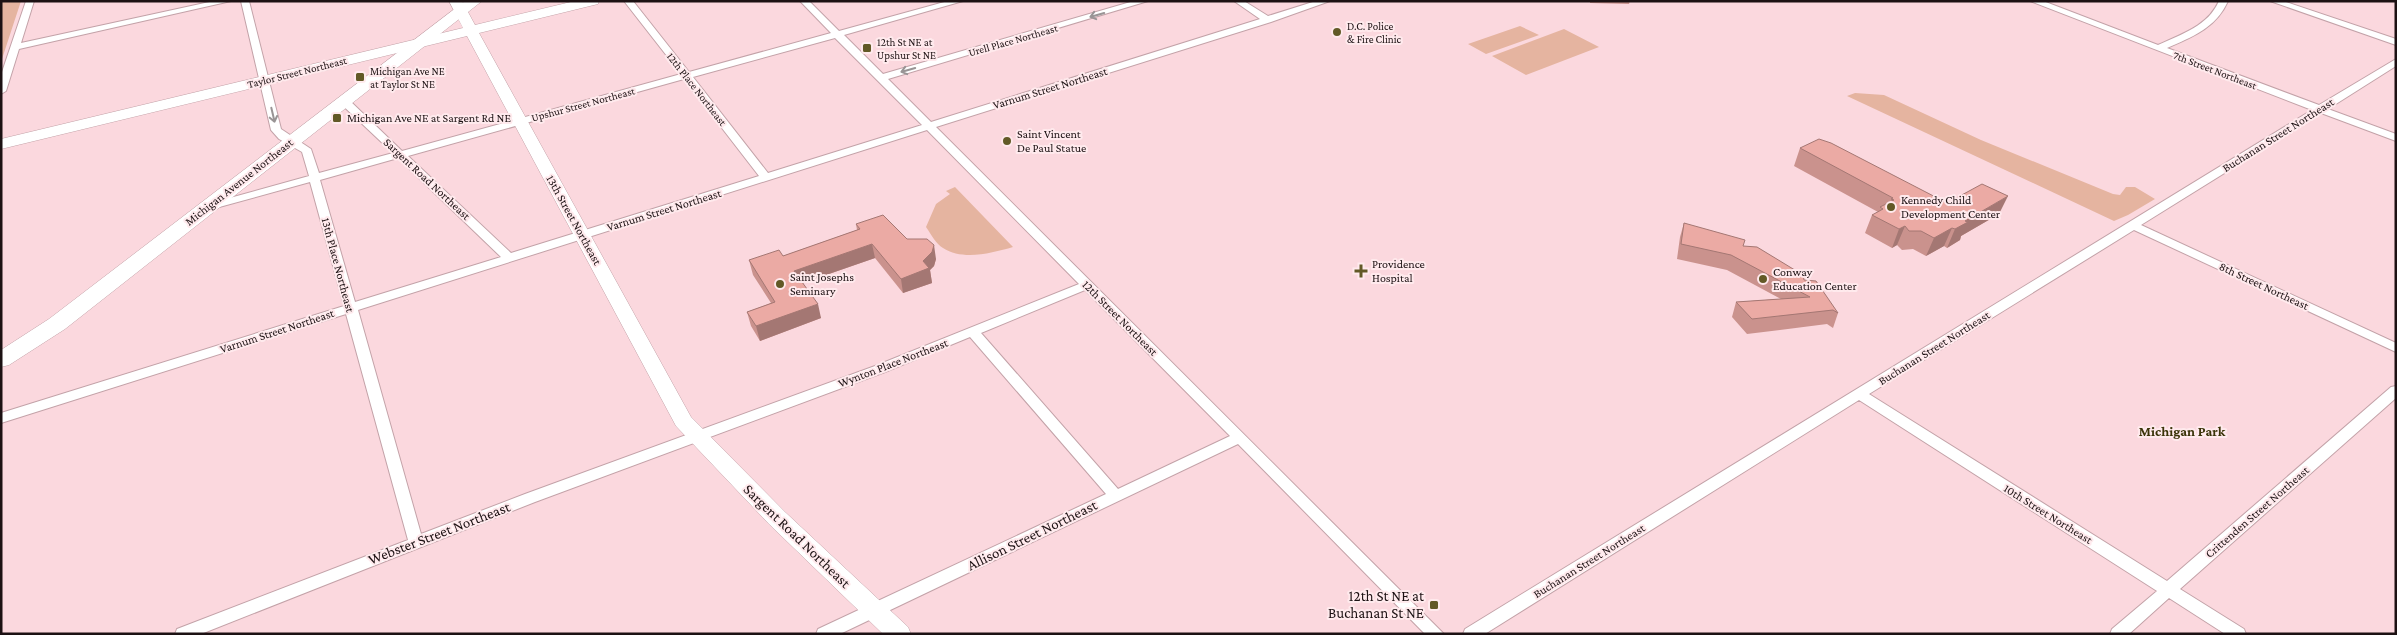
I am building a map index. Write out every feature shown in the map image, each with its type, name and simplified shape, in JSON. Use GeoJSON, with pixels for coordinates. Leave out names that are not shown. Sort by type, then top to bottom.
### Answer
{"type":"FeatureCollection","features":[{"type":"Feature","properties":{"kind":"main road","name":"Michigan Avenue Northeast"},"geometry":{"type":"LineString","coordinates":[[1,360],[46,333],[419,43],[458,7],[475,1]]}},
{"type":"Feature","properties":{"kind":"main road","name":"Taylor Street Northeast"},"geometry":{"type":"LineString","coordinates":[[1,144],[593,1]]}},
{"type":"Feature","properties":{"kind":"main road","name":"13th Street Northeast"},"geometry":{"type":"LineString","coordinates":[[458,7],[683,421],[696,436]]}},
{"type":"Feature","properties":{"kind":"main road","name":"Sargent Road Northeast"},"geometry":{"type":"LineString","coordinates":[[696,436],[777,518],[899,634]]}},
{"type":"Feature","properties":{"kind":"street"},"geometry":{"type":"LineString","coordinates":[[1,91],[30,1]]}},
{"type":"Feature","properties":{"kind":"street"},"geometry":{"type":"LineString","coordinates":[[15,47],[227,1]]}},
{"type":"Feature","properties":{"kind":"street","name":"13th Place Northeast"},"geometry":{"type":"LineString","coordinates":[[245,1],[276,130],[284,138],[307,151],[416,542]]}},
{"type":"Feature","properties":{"kind":"street","name":"12th Place Northeast"},"geometry":{"type":"LineString","coordinates":[[628,1],[766,177]]}},
{"type":"Feature","properties":{"kind":"street","name":"12th Street Northeast"},"geometry":{"type":"LineString","coordinates":[[804,1],[1436,634]]}},
{"type":"Feature","properties":{"kind":"street","name":"Upshur Street Northeast"},"geometry":{"type":"LineString","coordinates":[[207,207],[959,1]]}},
{"type":"Feature","properties":{"kind":"street","name":"Urell Place Northeast"},"geometry":{"type":"LineString","coordinates":[[881,78],[1144,1]]}},
{"type":"Feature","properties":{"kind":"street"},"geometry":{"type":"LineString","coordinates":[[1238,1],[1268,20]]}},
{"type":"Feature","properties":{"kind":"street","name":"Varnum Street Northeast"},"geometry":{"type":"LineString","coordinates":[[1,418],[1326,1]]}},
{"type":"Feature","properties":{"kind":"street","name":"7th Street Northeast"},"geometry":{"type":"LineString","coordinates":[[2034,1],[2396,138]]}},
{"type":"Feature","properties":{"kind":"street"},"geometry":{"type":"LineString","coordinates":[[2159,48],[2213,20],[2220,11],[2224,1]]}},
{"type":"Feature","properties":{"kind":"street"},"geometry":{"type":"LineString","coordinates":[[2274,1],[2396,42]]}},
{"type":"Feature","properties":{"kind":"street","name":"Buchanan Street Northeast"},"geometry":{"type":"LineString","coordinates":[[1471,634],[2396,62]]}},
{"type":"Feature","properties":{"kind":"street","name":"Sargent Road Northeast"},"geometry":{"type":"LineString","coordinates":[[344,101],[509,258]]}},
{"type":"Feature","properties":{"kind":"street","name":"8th Street Northeast"},"geometry":{"type":"LineString","coordinates":[[2133,225],[2396,348]]}},
{"type":"Feature","properties":{"kind":"street","name":"Wynton Place Northeast"},"geometry":{"type":"LineString","coordinates":[[696,436],[880,369],[1087,285]]}},
{"type":"Feature","properties":{"kind":"street"},"geometry":{"type":"LineString","coordinates":[[974,332],[1115,495]]}},
{"type":"Feature","properties":{"kind":"street","name":"Crittenden Street Northeast"},"geometry":{"type":"LineString","coordinates":[[2118,634],[2396,390]]}},
{"type":"Feature","properties":{"kind":"street","name":"10th Street Northeast"},"geometry":{"type":"LineString","coordinates":[[1859,394],[2238,634]]}},
{"type":"Feature","properties":{"kind":"street","name":"Webster Street Northeast"},"geometry":{"type":"LineString","coordinates":[[183,634],[416,542],[696,436]]}},
{"type":"Feature","properties":{"kind":"street","name":"Allison Street Northeast"},"geometry":{"type":"LineString","coordinates":[[824,634],[1240,437]]}},
{"type":"Feature","properties":{"kind":"shaded area"},"geometry":{"type":"Polygon","coordinates":[[[1,1],[21,1],[1,62],[1,1]]]}},
{"type":"Feature","properties":{"kind":"shaded area"},"geometry":{"type":"Polygon","coordinates":[[[1520,26],[1539,35],[1486,54],[1468,44],[1520,26]]]}},
{"type":"Feature","properties":{"kind":"shaded area"},"geometry":{"type":"Polygon","coordinates":[[[1564,29],[1599,47],[1526,75],[1492,56],[1564,29]]]}},
{"type":"Feature","properties":{"kind":"shaded area"},"geometry":{"type":"Polygon","coordinates":[[[1855,93],[1884,95],[1981,140],[2113,194],[2120,195],[2126,187],[2135,187],[2155,199],[2114,221],[1847,96],[1855,93]]]}},
{"type":"Feature","properties":{"kind":"shaded area"},"geometry":{"type":"Polygon","coordinates":[[[955,187],[1013,247],[978,255],[968,255],[951,252],[938,244],[926,227],[936,204],[950,194],[946,191],[955,187]]]}},
{"type":"Feature","properties":{"kind":"building"},"geometry":{"type":"Polygon","coordinates":[[[1819,139],[1831,143],[1947,203],[1982,184],[2008,196],[1965,221],[1968,222],[1934,238],[1921,231],[1909,231],[1905,226],[1899,229],[1872,215],[1883,209],[1880,207],[1894,200],[1891,199],[1893,198],[1800,148],[1819,139]]]}},
{"type":"Feature","properties":{"kind":"building"},"geometry":{"type":"Polygon","coordinates":[[[883,215],[907,239],[927,239],[934,245],[932,252],[923,261],[929,268],[901,279],[872,244],[794,271],[818,304],[756,326],[747,312],[775,302],[749,260],[779,250],[783,256],[860,229],[856,224],[883,215]]]}},
{"type":"Feature","properties":{"kind":"building"},"geometry":{"type":"Polygon","coordinates":[[[1684,223],[1745,240],[1743,246],[1757,247],[1803,275],[1804,280],[1816,281],[1838,313],[1833,310],[1752,319],[1736,302],[1810,297],[1731,255],[1681,244],[1684,223]]]}},
{"type":"Feature","properties":{"kind":"place","name":"D.C. Police & Fire Clinic"},"geometry":{"type":"Point","coordinates":[1337,32]}},
{"type":"Feature","properties":{"kind":"place","name":"12th St NE at Upshur St NE"},"geometry":{"type":"Point","coordinates":[867,48]}},
{"type":"Feature","properties":{"kind":"place","name":"Michigan Ave NE at Taylor St NE"},"geometry":{"type":"Point","coordinates":[360,77]}},
{"type":"Feature","properties":{"kind":"place","name":"Michigan Ave NE at Sargent Rd NE"},"geometry":{"type":"Point","coordinates":[337,118]}},
{"type":"Feature","properties":{"kind":"place","name":"Saint Vincent De Paul Statue"},"geometry":{"type":"Point","coordinates":[1007,141]}},
{"type":"Feature","properties":{"kind":"place","name":"Kennedy Child Development Center"},"geometry":{"type":"Point","coordinates":[1891,207]}},
{"type":"Feature","properties":{"kind":"place","name":"Providence Hospital"},"geometry":{"type":"Point","coordinates":[1361,271]}},
{"type":"Feature","properties":{"kind":"place","name":"Conway Education Center"},"geometry":{"type":"Point","coordinates":[1763,279]}},
{"type":"Feature","properties":{"kind":"place","name":"Saint Josephs Seminary"},"geometry":{"type":"Point","coordinates":[780,284]}},
{"type":"Feature","properties":{"kind":"place","name":"12th St NE at Buchanan St NE"},"geometry":{"type":"Point","coordinates":[1434,605]}},
{"type":"Feature","properties":{"kind":"district","name":"Michigan Park"},"geometry":{"type":"Point","coordinates":[2182,431]}}]}
